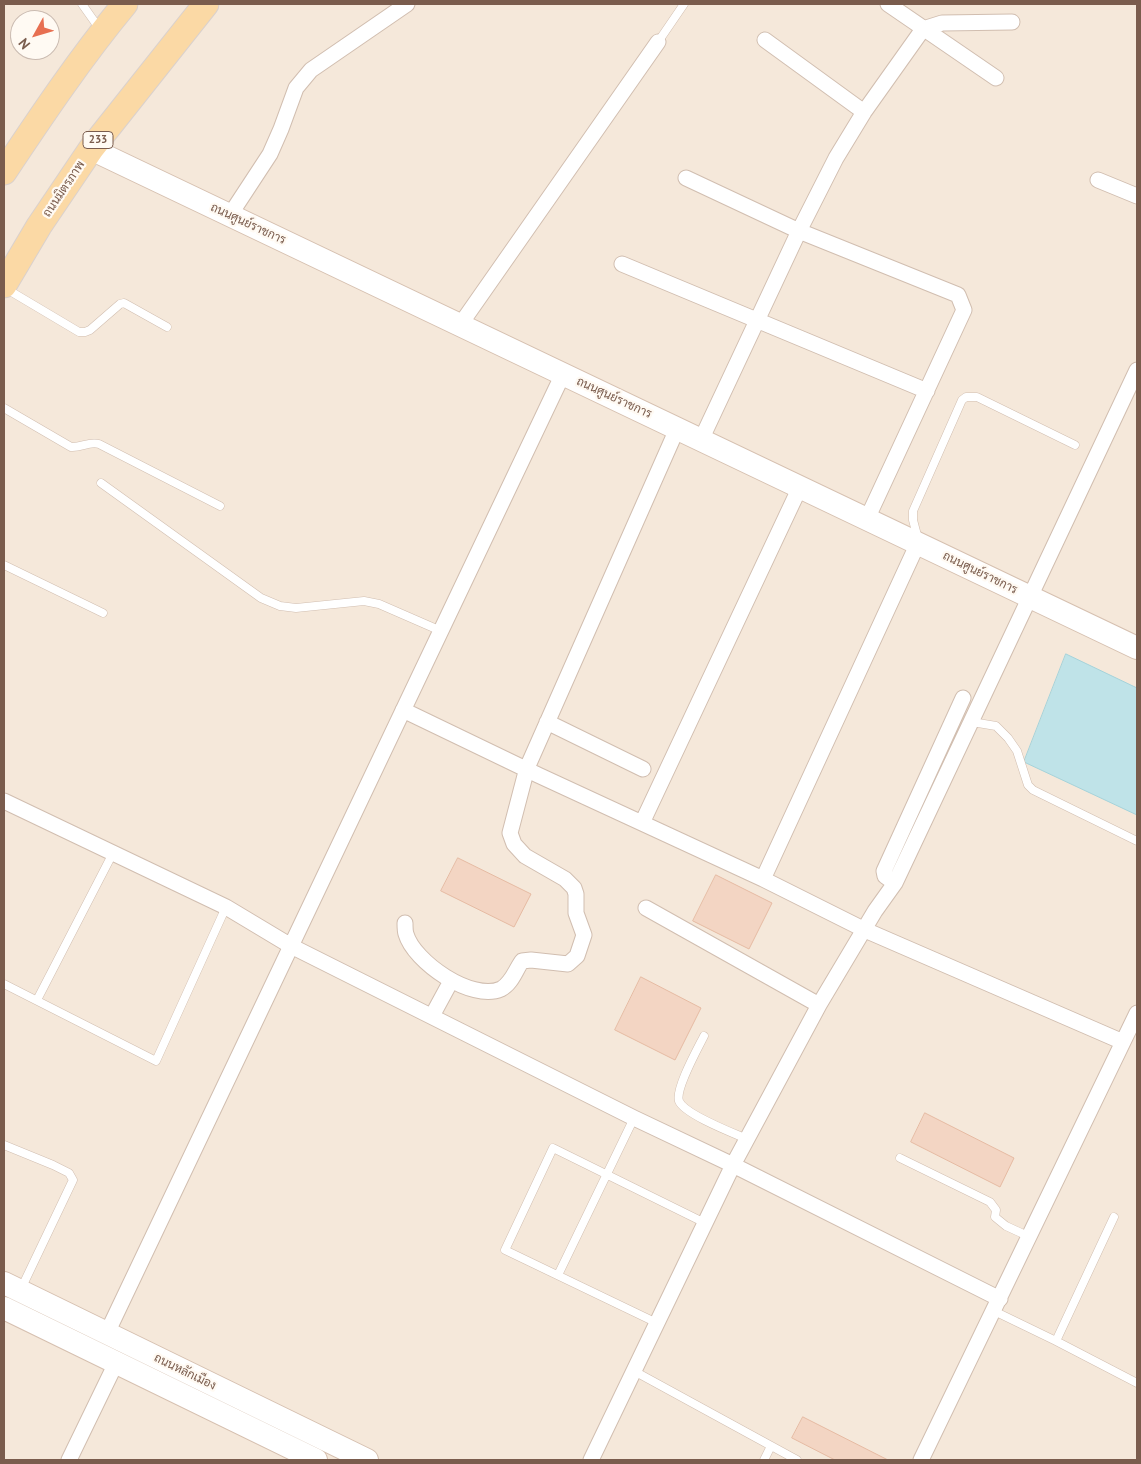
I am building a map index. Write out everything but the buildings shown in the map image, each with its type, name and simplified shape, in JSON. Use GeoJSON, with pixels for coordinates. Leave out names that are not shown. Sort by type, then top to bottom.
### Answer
{"type":"FeatureCollection","features":[{"type":"Feature","properties":{"kind":"main road"},"geometry":{"type":"LineString","coordinates":[[4,172],[44,111],[125,4]]}},
{"type":"Feature","properties":{"kind":"main road","name":"ถนนมิตรภาพ"},"geometry":{"type":"LineString","coordinates":[[4,286],[39,226],[90,149],[206,4]]}},
{"type":"Feature","properties":{"kind":"street"},"geometry":{"type":"LineString","coordinates":[[230,215],[270,154],[296,88],[302,80],[311,70],[407,4]]}},
{"type":"Feature","properties":{"kind":"street"},"geometry":{"type":"LineString","coordinates":[[888,4],[996,78]]}},
{"type":"Feature","properties":{"kind":"street"},"geometry":{"type":"LineString","coordinates":[[701,440],[799,231],[836,158],[864,112],[923,29],[942,23],[1012,22]]}},
{"type":"Feature","properties":{"kind":"street"},"geometry":{"type":"LineString","coordinates":[[765,40],[864,112]]}},
{"type":"Feature","properties":{"kind":"street"},"geometry":{"type":"LineString","coordinates":[[460,325],[658,42]]}},
{"type":"Feature","properties":{"kind":"street","name":"ถนนศูนย์ราชการ"},"geometry":{"type":"LineString","coordinates":[[90,149],[1137,648]]}},
{"type":"Feature","properties":{"kind":"street"},"geometry":{"type":"LineString","coordinates":[[686,178],[799,231],[958,295],[964,310],[867,519]]}},
{"type":"Feature","properties":{"kind":"street"},"geometry":{"type":"LineString","coordinates":[[1098,180],[1137,196]]}},
{"type":"Feature","properties":{"kind":"street"},"geometry":{"type":"LineString","coordinates":[[622,264],[758,319],[927,391]]}},
{"type":"Feature","properties":{"kind":"street"},"geometry":{"type":"LineString","coordinates":[[591,1460],[733,1164],[820,1006],[875,911],[895,883],[1137,370]]}},
{"type":"Feature","properties":{"kind":"street"},"geometry":{"type":"LineString","coordinates":[[69,1460],[116,1363],[107,1333],[563,374]]}},
{"type":"Feature","properties":{"kind":"street"},"geometry":{"type":"LineString","coordinates":[[405,923],[406,934],[410,943],[422,958],[451,981],[480,991],[494,991],[502,988],[511,981],[522,961],[531,960],[568,964],[577,956],[584,935],[576,913],[576,894],[574,888],[565,879],[525,856],[514,844],[510,832],[527,768],[677,429]]}},
{"type":"Feature","properties":{"kind":"street"},"geometry":{"type":"LineString","coordinates":[[642,823],[800,487]]}},
{"type":"Feature","properties":{"kind":"street"},"geometry":{"type":"LineString","coordinates":[[763,879],[918,543]]}},
{"type":"Feature","properties":{"kind":"street"},"geometry":{"type":"LineString","coordinates":[[895,883],[885,876],[884,871],[963,698]]}},
{"type":"Feature","properties":{"kind":"street"},"geometry":{"type":"LineString","coordinates":[[403,710],[763,879],[865,930],[1123,1042]]}},
{"type":"Feature","properties":{"kind":"street"},"geometry":{"type":"LineString","coordinates":[[547,722],[643,769]]}},
{"type":"Feature","properties":{"kind":"street"},"geometry":{"type":"LineString","coordinates":[[4,801],[226,907],[291,946],[634,1118],[733,1164],[997,1305]]}},
{"type":"Feature","properties":{"kind":"street"},"geometry":{"type":"LineString","coordinates":[[646,908],[820,1006]]}},
{"type":"Feature","properties":{"kind":"street"},"geometry":{"type":"LineString","coordinates":[[432,1016],[451,981]]}},
{"type":"Feature","properties":{"kind":"street"},"geometry":{"type":"LineString","coordinates":[[921,1460],[1137,1012]]}},
{"type":"Feature","properties":{"kind":"street","name":"ถนนหลักเมือง"},"geometry":{"type":"LineString","coordinates":[[12,1287],[367,1460]]}},
{"type":"Feature","properties":{"kind":"street","name":"ถนนหลักเมือง"},"geometry":{"type":"LineString","coordinates":[[4,1308],[316,1460]]}},
{"type":"Feature","properties":{"kind":"lane"},"geometry":{"type":"LineString","coordinates":[[82,4],[102,32]]}},
{"type":"Feature","properties":{"kind":"lane"},"geometry":{"type":"LineString","coordinates":[[658,42],[684,4]]}},
{"type":"Feature","properties":{"kind":"lane"},"geometry":{"type":"LineString","coordinates":[[4,286],[79,332],[90,330],[120,304],[124,304],[167,327]]}},
{"type":"Feature","properties":{"kind":"lane"},"geometry":{"type":"LineString","coordinates":[[918,543],[913,511],[962,400],[966,397],[977,397],[1075,445]]}},
{"type":"Feature","properties":{"kind":"lane"},"geometry":{"type":"LineString","coordinates":[[4,408],[71,446],[78,448],[93,442],[99,444],[220,506]]}},
{"type":"Feature","properties":{"kind":"lane"},"geometry":{"type":"LineString","coordinates":[[101,484],[262,598],[280,606],[296,608],[364,601],[379,604],[441,631]]}},
{"type":"Feature","properties":{"kind":"lane"},"geometry":{"type":"LineString","coordinates":[[4,565],[103,613]]}},
{"type":"Feature","properties":{"kind":"lane"},"geometry":{"type":"LineString","coordinates":[[972,722],[996,726],[1008,738],[1017,751],[1028,785],[1033,790],[1137,841]]}},
{"type":"Feature","properties":{"kind":"lane"},"geometry":{"type":"LineString","coordinates":[[37,1000],[114,853]]}},
{"type":"Feature","properties":{"kind":"lane"},"geometry":{"type":"LineString","coordinates":[[4,984],[156,1061],[226,907]]}},
{"type":"Feature","properties":{"kind":"lane"},"geometry":{"type":"LineString","coordinates":[[704,1036],[684,1077],[679,1101],[690,1112],[747,1139]]}},
{"type":"Feature","properties":{"kind":"lane"},"geometry":{"type":"LineString","coordinates":[[558,1275],[634,1118]]}},
{"type":"Feature","properties":{"kind":"lane"},"geometry":{"type":"LineString","coordinates":[[4,1144],[69,1173],[73,1180],[12,1287]]}},
{"type":"Feature","properties":{"kind":"lane"},"geometry":{"type":"LineString","coordinates":[[657,1323],[505,1250],[553,1148],[705,1223]]}},
{"type":"Feature","properties":{"kind":"lane"},"geometry":{"type":"LineString","coordinates":[[900,1158],[990,1202],[996,1210],[995,1217],[1000,1223],[1030,1237]]}},
{"type":"Feature","properties":{"kind":"lane"},"geometry":{"type":"LineString","coordinates":[[1056,1341],[1114,1217]]}},
{"type":"Feature","properties":{"kind":"lane"},"geometry":{"type":"LineString","coordinates":[[997,1305],[1056,1341],[1137,1383]]}},
{"type":"Feature","properties":{"kind":"lane"},"geometry":{"type":"LineString","coordinates":[[634,1371],[797,1460]]}},
{"type":"Feature","properties":{"kind":"lane"},"geometry":{"type":"LineString","coordinates":[[764,1460],[770,1446]]}},
{"type":"Feature","properties":{"kind":"shaded area"},"geometry":{"type":"Polygon","coordinates":[[[4,4],[1137,4],[1137,1460],[4,1460],[4,4]]]}},
{"type":"Feature","properties":{"kind":"water"},"geometry":{"type":"Polygon","coordinates":[[[1066,654],[1137,688],[1137,815],[1024,762],[1066,654]]]}}]}
